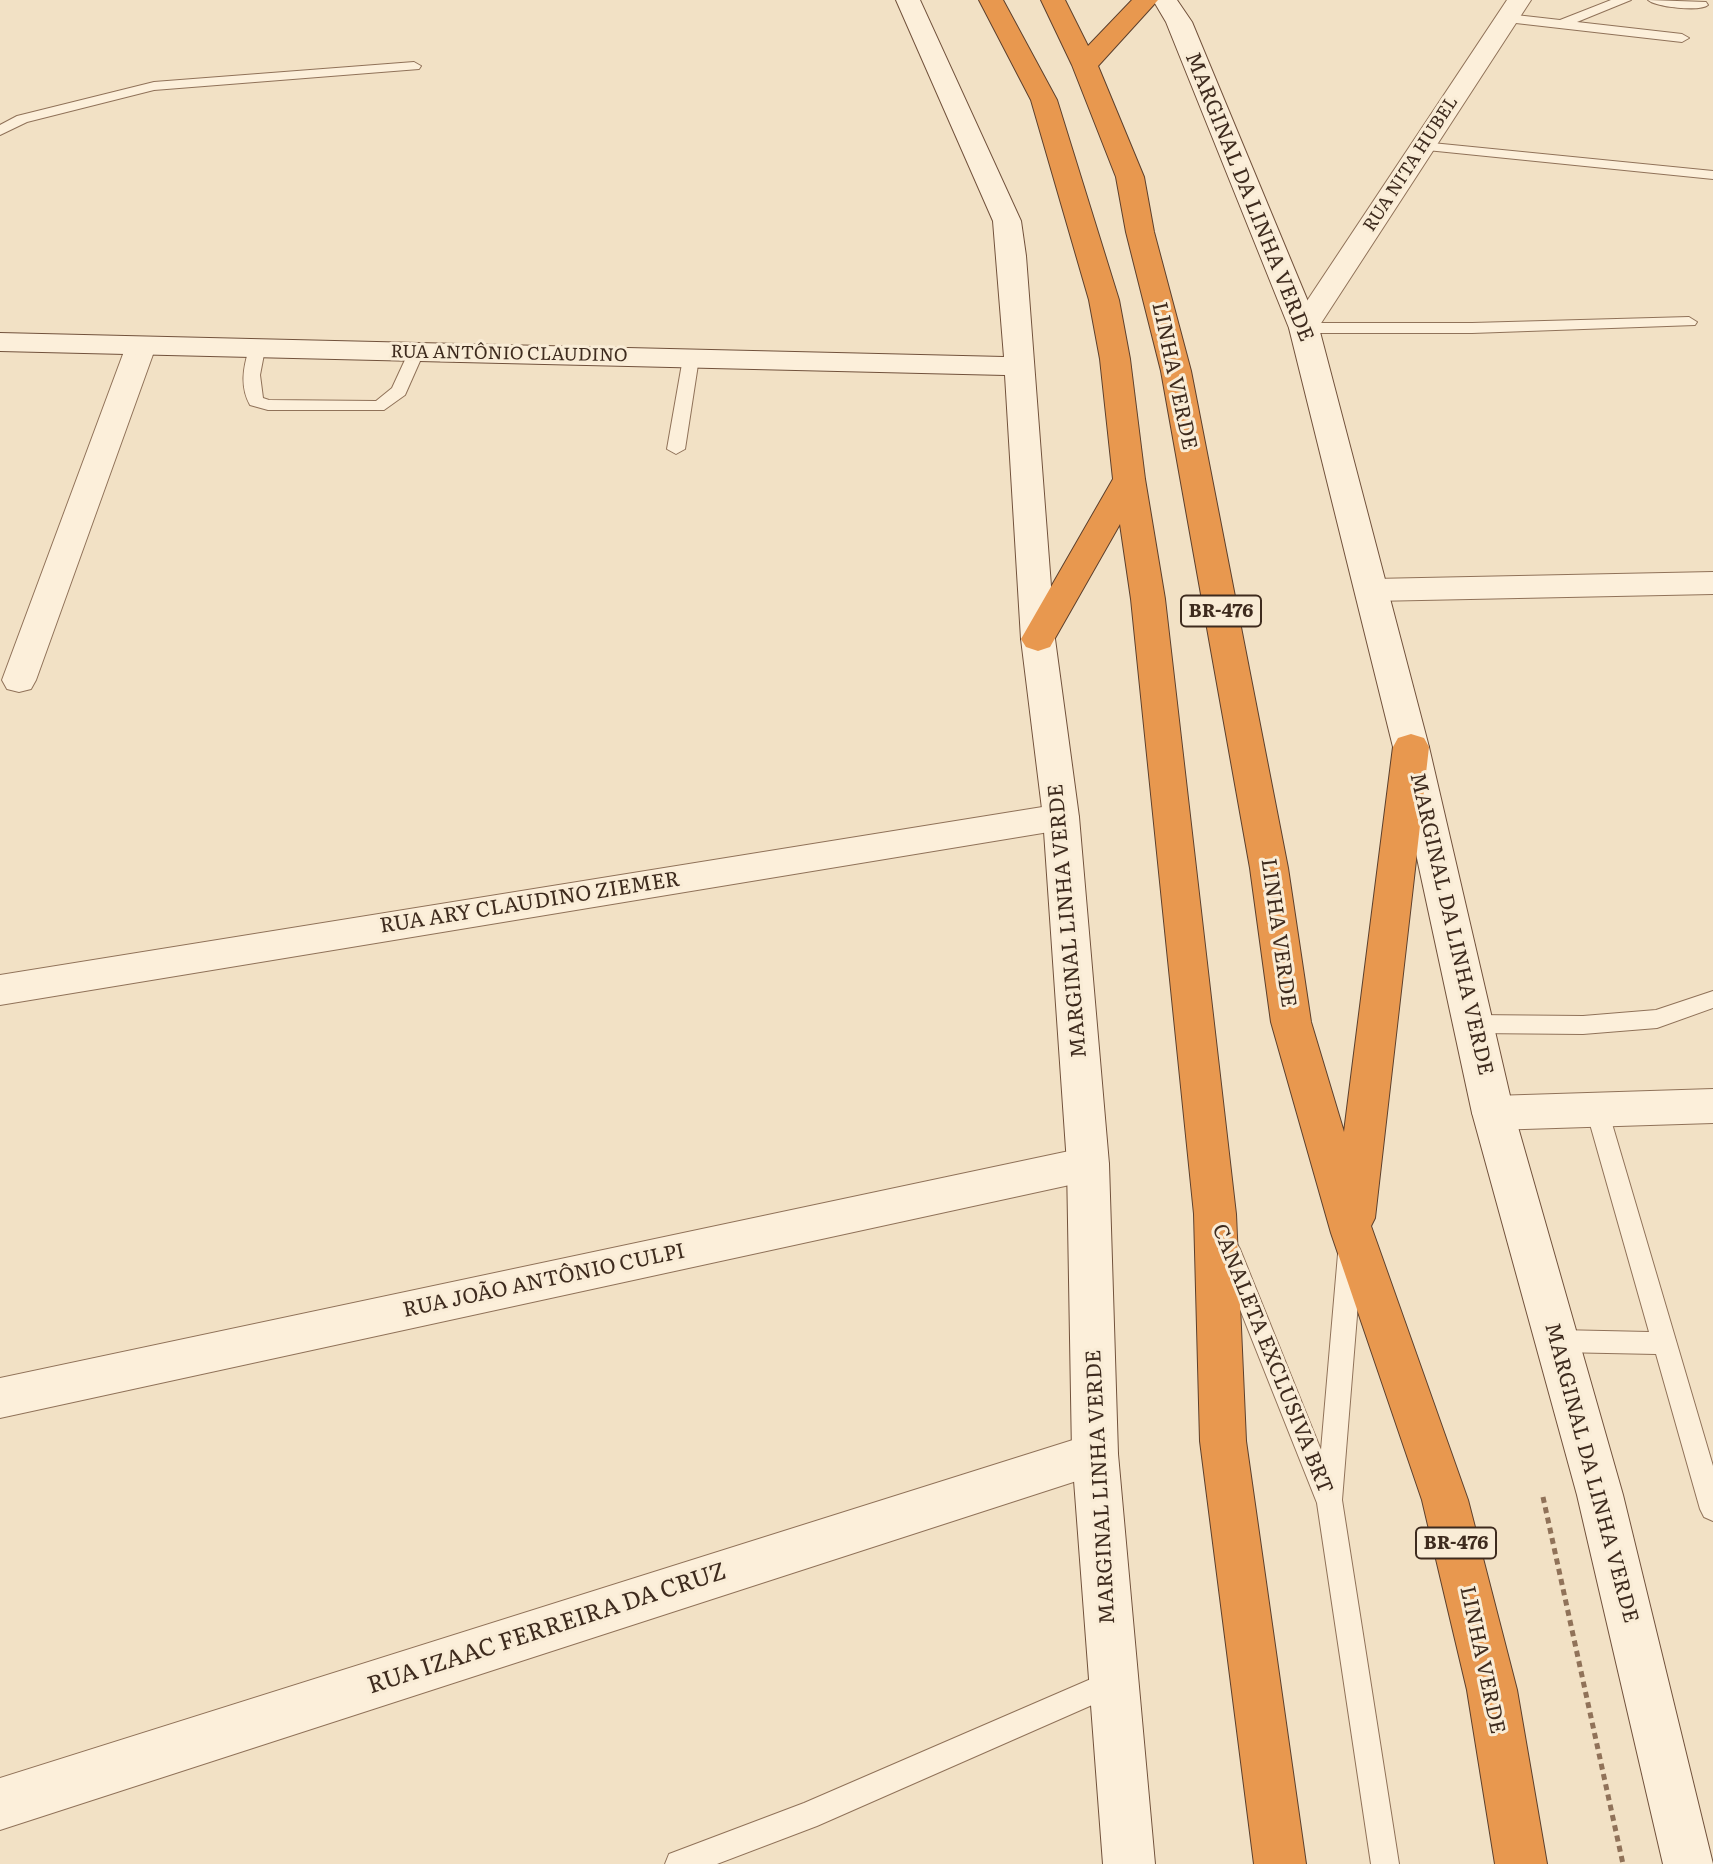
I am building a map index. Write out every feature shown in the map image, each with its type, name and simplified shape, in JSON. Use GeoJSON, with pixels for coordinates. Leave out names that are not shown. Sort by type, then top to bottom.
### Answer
{"type":"FeatureCollection","features":[{"type":"Feature","properties":{"kind":"highway","name":"BR-476"},"geometry":{"type":"LineString","coordinates":[[991,0],[1044,100],[1104,300],[1115,359],[1129,479],[1148,599],[1215,1214],[1223,1441],[1280,1864]]}},
{"type":"Feature","properties":{"kind":"highway","name":"LINHA VERDE"},"geometry":{"type":"LineString","coordinates":[[1053,0],[1085,65],[1130,177],[1140,232],[1176,370],[1269,868],[1291,1022],[1352,1234],[1446,1500],[1492,1690],[1521,1864]]}},
{"type":"Feature","properties":{"kind":"highway"},"geometry":{"type":"LineString","coordinates":[[1085,65],[1146,0]]}},
{"type":"Feature","properties":{"kind":"highway"},"geometry":{"type":"LineString","coordinates":[[1038,639],[1129,479]]}},
{"type":"Feature","properties":{"kind":"highway"},"geometry":{"type":"LineString","coordinates":[[1352,1234],[1411,747]]}},
{"type":"Feature","properties":{"kind":"street","name":"MARGINAL LINHA VERDE"},"geometry":{"type":"LineString","coordinates":[[908,0],[1007,221],[1012,256],[1038,639],[1061,817],[1088,1164],[1095,1454],[1129,1864]]}},
{"type":"Feature","properties":{"kind":"street","name":"MARGINAL DA LINHA VERDE"},"geometry":{"type":"LineString","coordinates":[[1166,0],[1179,22],[1304,328],[1411,747],[1493,1113],[1600,1495],[1689,1864]]}},
{"type":"Feature","properties":{"kind":"street","name":"RUA NITA HUBEL"},"geometry":{"type":"LineString","coordinates":[[1304,328],[1513,9]]}},
{"type":"Feature","properties":{"kind":"street","name":"RUA ANTÔNIO CLAUDINO"},"geometry":{"type":"LineString","coordinates":[[0,342],[1018,366]]}},
{"type":"Feature","properties":{"kind":"street"},"geometry":{"type":"LineString","coordinates":[[19,681],[141,346]]}},
{"type":"Feature","properties":{"kind":"street"},"geometry":{"type":"LineString","coordinates":[[1373,590],[1713,583]]}},
{"type":"Feature","properties":{"kind":"street","name":"RUA ARY CLAUDINO ZIEMER"},"geometry":{"type":"LineString","coordinates":[[0,990],[1061,817]]}},
{"type":"Feature","properties":{"kind":"street"},"geometry":{"type":"LineString","coordinates":[[1493,1113],[1713,1106]]}},
{"type":"Feature","properties":{"kind":"street","name":"RUA JOÃO ANTÔNIO CULPI"},"geometry":{"type":"LineString","coordinates":[[0,1398],[1088,1164]]}},
{"type":"Feature","properties":{"kind":"street","name":"RUA IZAAC FERREIRA DA CRUZ"},"geometry":{"type":"LineString","coordinates":[[0,1804],[1095,1454]]}},
{"type":"Feature","properties":{"kind":"lane"},"geometry":{"type":"LineString","coordinates":[[1557,24],[1624,0]]}},
{"type":"Feature","properties":{"kind":"lane"},"geometry":{"type":"LineString","coordinates":[[1655,0],[1701,5]]}},
{"type":"Feature","properties":{"kind":"lane"},"geometry":{"type":"LineString","coordinates":[[1513,9],[1557,24],[1682,38]]}},
{"type":"Feature","properties":{"kind":"lane"},"geometry":{"type":"LineString","coordinates":[[0,131],[22,119],[154,86],[414,66]]}},
{"type":"Feature","properties":{"kind":"lane"},"geometry":{"type":"LineString","coordinates":[[1422,146],[1713,175]]}},
{"type":"Feature","properties":{"kind":"lane"},"geometry":{"type":"LineString","coordinates":[[1304,328],[1472,328],[1689,322]]}},
{"type":"Feature","properties":{"kind":"lane"},"geometry":{"type":"LineString","coordinates":[[257,349],[252,368],[251,392],[256,401],[268,405],[378,406],[390,402],[398,396],[416,352]]}},
{"type":"Feature","properties":{"kind":"lane"},"geometry":{"type":"LineString","coordinates":[[676,449],[691,358]]}},
{"type":"Feature","properties":{"kind":"lane"},"geometry":{"type":"LineString","coordinates":[[1473,1024],[1583,1025],[1657,1018],[1713,999]]}},
{"type":"Feature","properties":{"kind":"lane"},"geometry":{"type":"LineString","coordinates":[[1597,1110],[1713,1509]]}},
{"type":"Feature","properties":{"kind":"lane","name":"CANALETA EXCLUSIVA BRT"},"geometry":{"type":"LineString","coordinates":[[1215,1214],[1329,1503],[1385,1864]]}},
{"type":"Feature","properties":{"kind":"lane","name":"CANALETA EXCLUSIVA BRT"},"geometry":{"type":"LineString","coordinates":[[1329,1503],[1352,1234]]}},
{"type":"Feature","properties":{"kind":"lane"},"geometry":{"type":"LineString","coordinates":[[1558,1342],[1665,1343]]}},
{"type":"Feature","properties":{"kind":"lane"},"geometry":{"type":"LineString","coordinates":[[679,1864],[807,1816],[1114,1682]]}},
{"type":"Feature","properties":{"kind":"path"},"geometry":{"type":"LineString","coordinates":[[1543,1497],[1623,1864]]}}]}
